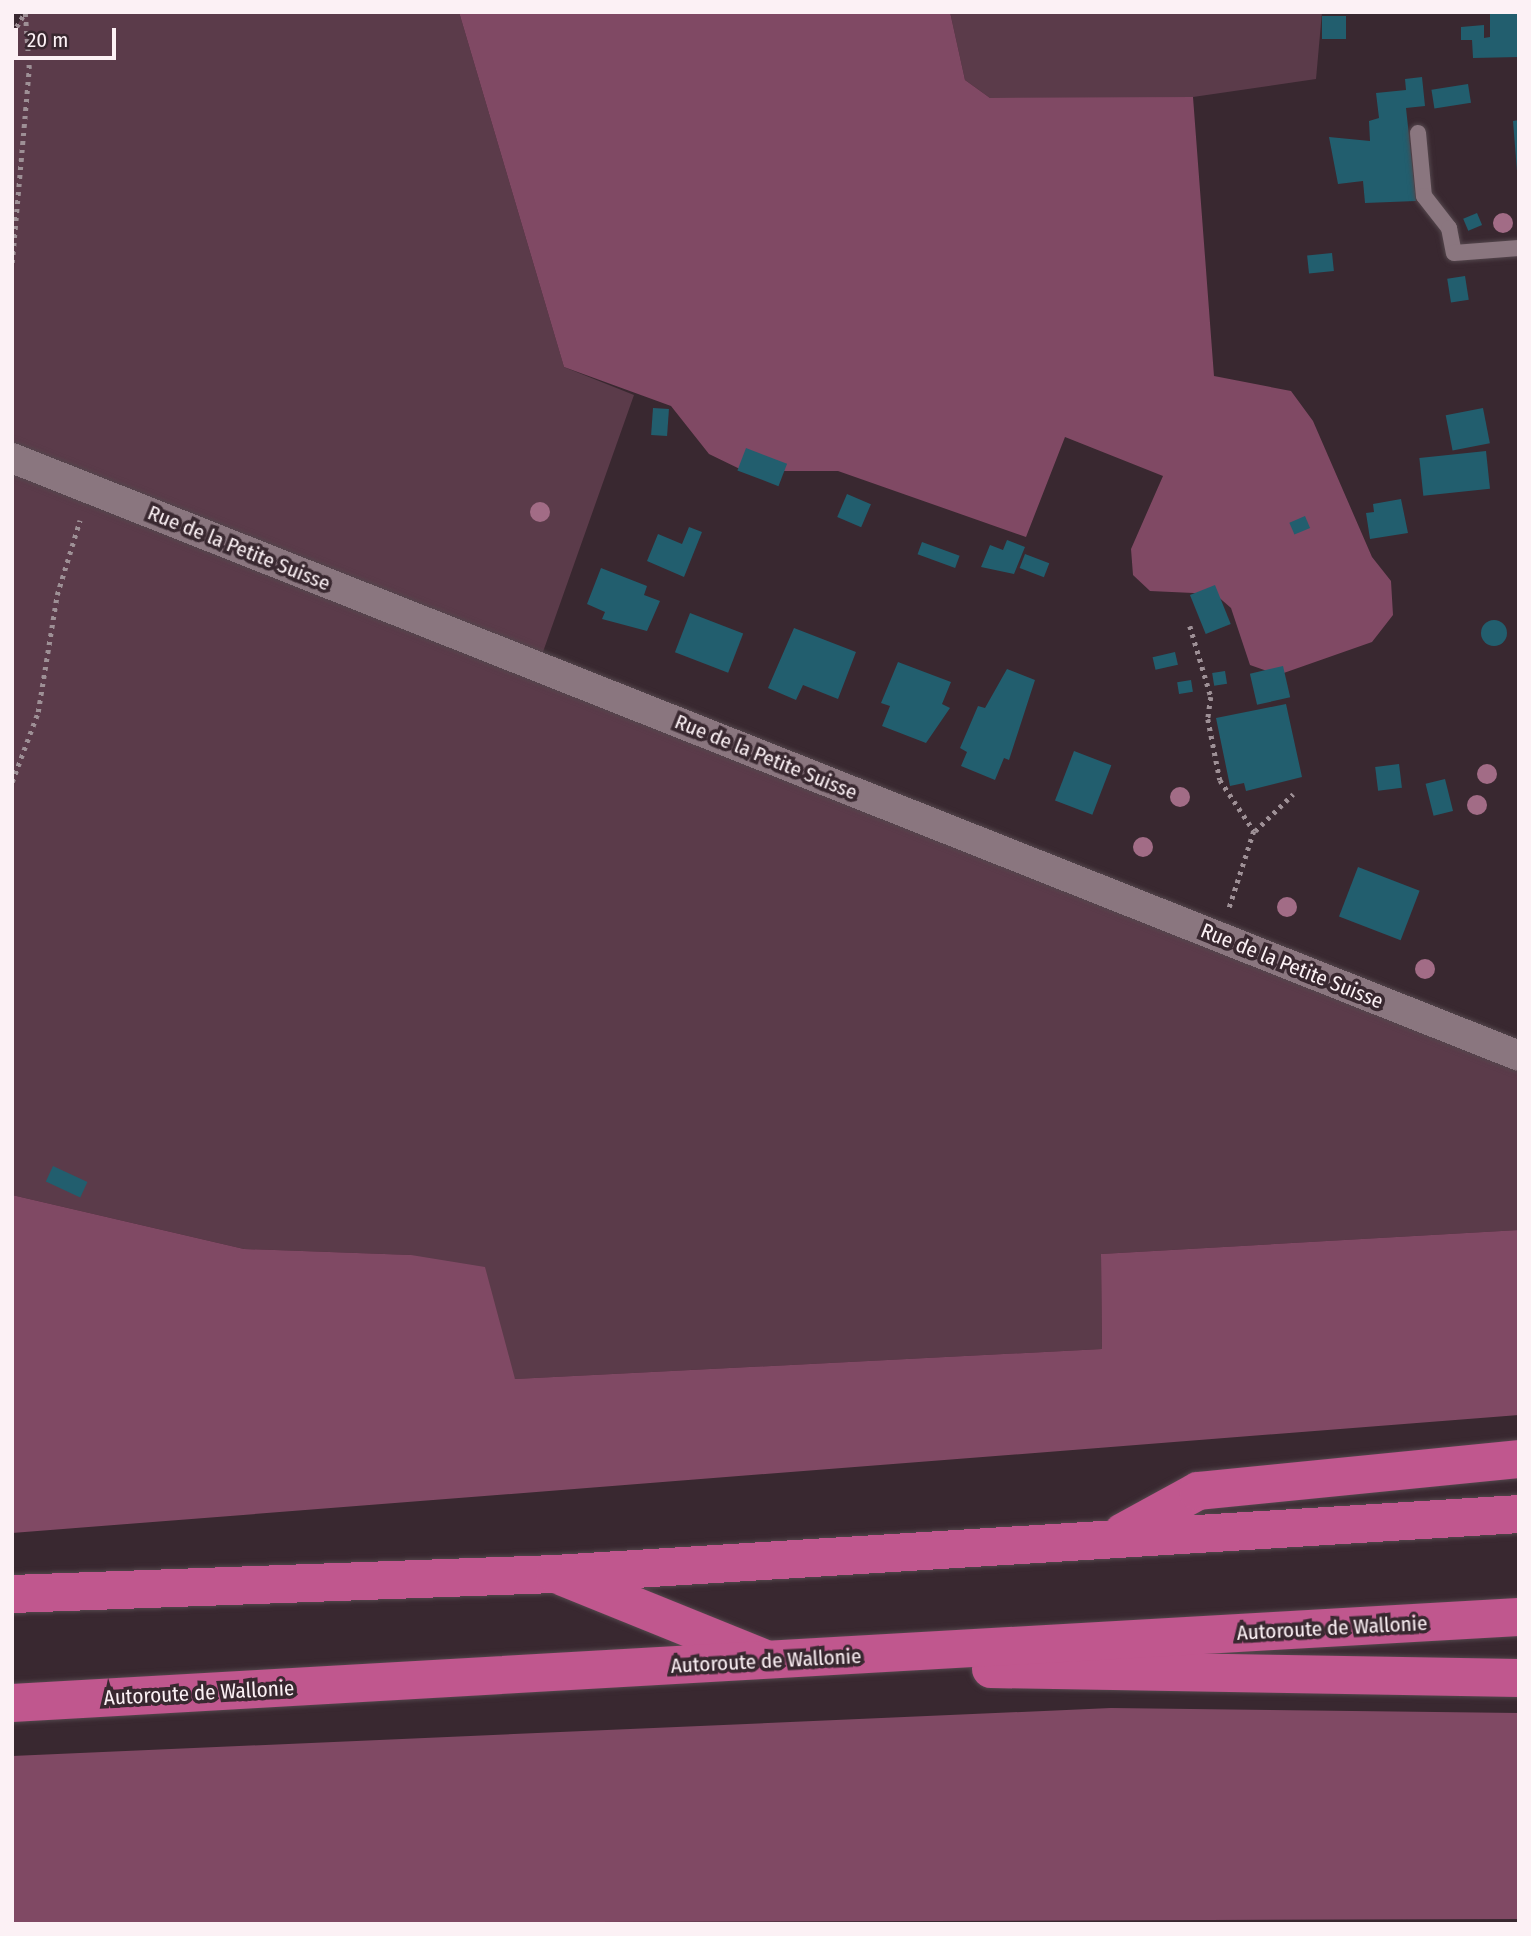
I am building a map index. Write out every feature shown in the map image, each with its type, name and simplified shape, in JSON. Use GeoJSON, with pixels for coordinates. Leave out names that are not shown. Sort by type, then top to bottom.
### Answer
{"type":"FeatureCollection","features":[{"type":"Feature","properties":{"kind":"highway"},"geometry":{"type":"LineString","coordinates":[[1114,1537],[1198,1491],[1519,1459]]}},
{"type":"Feature","properties":{"kind":"highway"},"geometry":{"type":"LineString","coordinates":[[12,1594],[555,1574],[1114,1537],[1519,1514]]}},
{"type":"Feature","properties":{"kind":"highway"},"geometry":{"type":"LineString","coordinates":[[555,1574],[770,1660],[1154,1676],[1519,1678]]}},
{"type":"Feature","properties":{"kind":"highway","name":"Autoroute de Wallonie"},"geometry":{"type":"LineString","coordinates":[[12,1703],[1519,1617]]}},
{"type":"Feature","properties":{"kind":"street","name":"Rue de la Petite Suisse"},"geometry":{"type":"LineString","coordinates":[[12,458],[1519,1056]]}},
{"type":"Feature","properties":{"kind":"lane"},"geometry":{"type":"LineString","coordinates":[[1418,133],[1424,196],[1449,228],[1454,253],[1519,248]]}},
{"type":"Feature","properties":{"kind":"path"},"geometry":{"type":"LineString","coordinates":[[12,34],[25,12]]}},
{"type":"Feature","properties":{"kind":"path"},"geometry":{"type":"LineString","coordinates":[[12,263],[29,68],[25,12]]}},
{"type":"Feature","properties":{"kind":"path"},"geometry":{"type":"LineString","coordinates":[[12,782],[38,712],[57,596],[91,489]]}},
{"type":"Feature","properties":{"kind":"path"},"geometry":{"type":"LineString","coordinates":[[1190,626],[1211,697],[1208,719],[1220,780],[1254,831]]}},
{"type":"Feature","properties":{"kind":"path"},"geometry":{"type":"LineString","coordinates":[[1220,937],[1254,831],[1293,794]]}},
{"type":"Feature","properties":{"kind":"shaded area"},"geometry":{"type":"Polygon","coordinates":[[[25,12],[459,12],[564,367],[634,395],[538,666],[1519,1067],[1519,1230],[1101,1254],[1102,1349],[515,1379],[411,1255],[244,1249],[12,1195],[12,34],[25,12]]]}},
{"type":"Feature","properties":{"kind":"shaded area"},"geometry":{"type":"Polygon","coordinates":[[[459,12],[950,12],[965,80],[990,98],[1193,97],[1214,376],[1291,391],[1313,421],[1372,557],[1391,581],[1393,615],[1372,642],[1278,675],[1250,665],[1231,608],[1215,594],[1150,591],[1133,575],[1131,549],[1163,476],[1065,437],[1026,537],[838,471],[744,471],[709,454],[671,406],[564,367],[459,12]]]}},
{"type":"Feature","properties":{"kind":"shaded area"},"geometry":{"type":"Polygon","coordinates":[[[950,12],[1322,12],[1316,79],[1193,97],[1076,100],[990,98],[965,80],[950,12]]]}},
{"type":"Feature","properties":{"kind":"shaded area"},"geometry":{"type":"Polygon","coordinates":[[[12,1195],[244,1249],[411,1255],[485,1267],[515,1379],[1102,1349],[1101,1254],[1519,1230],[1519,1415],[12,1533],[12,1195]]]}},
{"type":"Feature","properties":{"kind":"shaded area"},"geometry":{"type":"Polygon","coordinates":[[[1111,1708],[1519,1713],[1519,1919],[12,1924],[12,1756],[1111,1708]]]}},
{"type":"Feature","properties":{"kind":"building"},"geometry":{"type":"Polygon","coordinates":[[[1490,12],[1519,12],[1519,57],[1473,58],[1472,40],[1461,40],[1461,27],[1484,25],[1484,38],[1490,37],[1490,12]]]}},
{"type":"Feature","properties":{"kind":"building"},"geometry":{"type":"Polygon","coordinates":[[[1322,16],[1346,16],[1346,39],[1322,39],[1322,16]]]}},
{"type":"Feature","properties":{"kind":"building"},"geometry":{"type":"Polygon","coordinates":[[[1422,77],[1425,106],[1406,108],[1416,201],[1365,203],[1363,181],[1338,184],[1329,137],[1370,141],[1369,121],[1379,118],[1376,93],[1406,90],[1405,79],[1422,77]]]}},
{"type":"Feature","properties":{"kind":"building"},"geometry":{"type":"Polygon","coordinates":[[[1468,84],[1471,103],[1434,109],[1431,90],[1468,84]]]}},
{"type":"Feature","properties":{"kind":"building"},"geometry":{"type":"Polygon","coordinates":[[[1519,120],[1519,171],[1517,171],[1513,121],[1519,120]]]}},
{"type":"Feature","properties":{"kind":"building"},"geometry":{"type":"Polygon","coordinates":[[[1477,213],[1482,225],[1468,231],[1463,219],[1477,213]]]}},
{"type":"Feature","properties":{"kind":"building"},"geometry":{"type":"Polygon","coordinates":[[[1332,253],[1334,271],[1309,274],[1307,256],[1332,253]]]}},
{"type":"Feature","properties":{"kind":"building"},"geometry":{"type":"Polygon","coordinates":[[[1465,276],[1469,300],[1451,303],[1447,279],[1465,276]]]}},
{"type":"Feature","properties":{"kind":"building"},"geometry":{"type":"Polygon","coordinates":[[[653,408],[669,409],[667,436],[651,435],[653,408]]]}},
{"type":"Feature","properties":{"kind":"building"},"geometry":{"type":"Polygon","coordinates":[[[1483,408],[1490,443],[1453,451],[1446,415],[1483,408]]]}},
{"type":"Feature","properties":{"kind":"building"},"geometry":{"type":"Polygon","coordinates":[[[746,448],[787,464],[778,486],[737,470],[746,448]]]}},
{"type":"Feature","properties":{"kind":"building"},"geometry":{"type":"Polygon","coordinates":[[[1486,451],[1490,489],[1423,496],[1419,458],[1486,451]]]}},
{"type":"Feature","properties":{"kind":"building"},"geometry":{"type":"Polygon","coordinates":[[[847,494],[871,504],[861,527],[837,517],[847,494]]]}},
{"type":"Feature","properties":{"kind":"building"},"geometry":{"type":"Polygon","coordinates":[[[1401,499],[1408,533],[1370,539],[1366,513],[1374,512],[1373,504],[1401,499]]]}},
{"type":"Feature","properties":{"kind":"building"},"geometry":{"type":"Polygon","coordinates":[[[1305,516],[1310,528],[1294,535],[1289,523],[1305,516]]]}},
{"type":"Feature","properties":{"kind":"building"},"geometry":{"type":"Polygon","coordinates":[[[689,527],[702,532],[684,577],[647,561],[658,534],[682,544],[689,527]]]}},
{"type":"Feature","properties":{"kind":"building"},"geometry":{"type":"Polygon","coordinates":[[[1007,540],[1025,547],[1014,574],[981,567],[990,545],[1003,550],[1007,540]]]}},
{"type":"Feature","properties":{"kind":"building"},"geometry":{"type":"Polygon","coordinates":[[[922,542],[960,556],[955,568],[918,554],[922,542]]]}},
{"type":"Feature","properties":{"kind":"building"},"geometry":{"type":"Polygon","coordinates":[[[1025,554],[1049,563],[1044,577],[1020,568],[1025,554]]]}},
{"type":"Feature","properties":{"kind":"building"},"geometry":{"type":"Polygon","coordinates":[[[601,568],[647,586],[644,595],[660,601],[647,631],[602,619],[605,612],[587,604],[601,568]]]}},
{"type":"Feature","properties":{"kind":"building"},"geometry":{"type":"Polygon","coordinates":[[[1215,585],[1231,624],[1206,634],[1190,595],[1215,585]]]}},
{"type":"Feature","properties":{"kind":"building"},"geometry":{"type":"Polygon","coordinates":[[[690,613],[743,633],[728,673],[675,652],[690,613]]]}},
{"type":"Feature","properties":{"kind":"building"},"geometry":{"type":"Polygon","coordinates":[[[1494,620],[1503,624],[1507,633],[1503,642],[1494,646],[1485,642],[1481,633],[1485,624],[1494,620]]]}},
{"type":"Feature","properties":{"kind":"building"},"geometry":{"type":"Polygon","coordinates":[[[794,628],[856,652],[838,699],[803,685],[796,700],[768,688],[794,628]]]}},
{"type":"Feature","properties":{"kind":"building"},"geometry":{"type":"Polygon","coordinates":[[[1175,652],[1178,665],[1156,670],[1153,657],[1175,652]]]}},
{"type":"Feature","properties":{"kind":"building"},"geometry":{"type":"Polygon","coordinates":[[[898,662],[951,682],[942,704],[950,708],[926,743],[882,726],[890,706],[881,703],[898,662]]]}},
{"type":"Feature","properties":{"kind":"building"},"geometry":{"type":"Polygon","coordinates":[[[1283,666],[1290,697],[1257,705],[1250,674],[1283,666]]]}},
{"type":"Feature","properties":{"kind":"building"},"geometry":{"type":"Polygon","coordinates":[[[1007,669],[1035,680],[1009,760],[1004,758],[995,780],[961,766],[967,752],[960,748],[978,706],[985,708],[1007,669]]]}},
{"type":"Feature","properties":{"kind":"building"},"geometry":{"type":"Polygon","coordinates":[[[1225,671],[1227,684],[1214,686],[1212,673],[1225,671]]]}},
{"type":"Feature","properties":{"kind":"building"},"geometry":{"type":"Polygon","coordinates":[[[1191,680],[1193,692],[1179,694],[1177,682],[1191,680]]]}},
{"type":"Feature","properties":{"kind":"building"},"geometry":{"type":"Polygon","coordinates":[[[1286,704],[1302,777],[1246,791],[1244,783],[1230,786],[1216,718],[1286,704]]]}},
{"type":"Feature","properties":{"kind":"building"},"geometry":{"type":"Polygon","coordinates":[[[1074,751],[1111,765],[1092,815],[1055,800],[1074,751]]]}},
{"type":"Feature","properties":{"kind":"building"},"geometry":{"type":"Polygon","coordinates":[[[1399,764],[1402,788],[1378,791],[1375,767],[1399,764]]]}},
{"type":"Feature","properties":{"kind":"building"},"geometry":{"type":"Polygon","coordinates":[[[1445,779],[1453,811],[1434,816],[1426,784],[1445,779]]]}},
{"type":"Feature","properties":{"kind":"building"},"geometry":{"type":"Polygon","coordinates":[[[1358,867],[1420,891],[1401,940],[1339,916],[1358,867]]]}},
{"type":"Feature","properties":{"kind":"building"},"geometry":{"type":"Polygon","coordinates":[[[53,1166],[87,1182],[80,1197],[46,1181],[53,1166]]]}}]}
